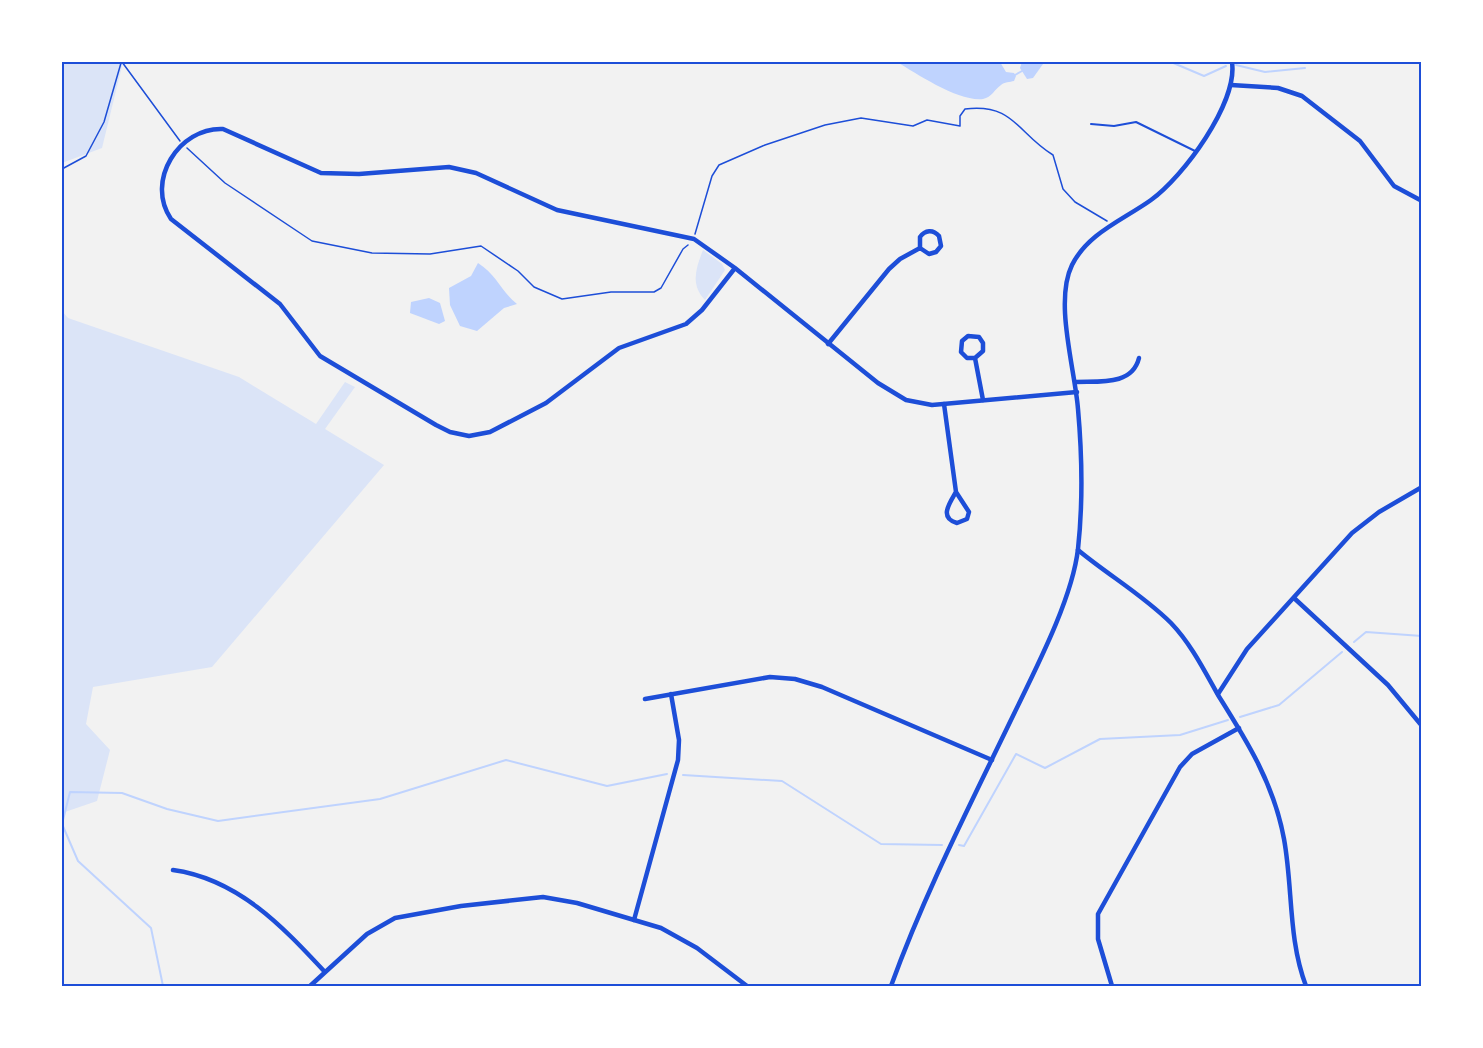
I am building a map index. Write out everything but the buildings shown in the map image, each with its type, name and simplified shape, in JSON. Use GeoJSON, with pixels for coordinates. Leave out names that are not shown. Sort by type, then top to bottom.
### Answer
{"type":"FeatureCollection","features":[{"type":"Feature","properties":{"kind":"street"},"geometry":{"type":"LineString","coordinates":[[891,987],[924,901],[1047,643],[1073,573],[1078,550],[1081,453],[1076,382],[1066,318],[1070,272],[1080,253],[1094,237],[1171,184],[1216,117],[1231,85],[1232,62]]}},
{"type":"Feature","properties":{"kind":"street"},"geometry":{"type":"LineString","coordinates":[[1231,85],[1278,88],[1302,96],[1360,141],[1395,186],[1406,195],[1422,201]]}},
{"type":"Feature","properties":{"kind":"street"},"geometry":{"type":"LineString","coordinates":[[735,268],[702,310],[686,324],[619,348],[603,357],[559,396],[507,425],[480,435],[459,435],[435,426],[320,356],[280,304],[171,219],[162,200],[164,179],[171,156],[182,144],[196,133],[211,129],[223,129],[321,172],[461,169],[476,173],[556,210],[694,239],[735,268],[828,344],[894,394],[922,404],[944,404],[1077,392]]}},
{"type":"Feature","properties":{"kind":"street"},"geometry":{"type":"LineString","coordinates":[[933,231],[939,236],[941,243],[936,252],[925,253],[920,248],[919,240],[925,232],[933,231]]}},
{"type":"Feature","properties":{"kind":"street"},"geometry":{"type":"LineString","coordinates":[[828,344],[889,269],[900,258],[920,248]]}},
{"type":"Feature","properties":{"kind":"street"},"geometry":{"type":"LineString","coordinates":[[971,335],[979,337],[983,343],[983,351],[975,358],[964,355],[960,348],[964,338],[971,335]]}},
{"type":"Feature","properties":{"kind":"street"},"geometry":{"type":"LineString","coordinates":[[975,358],[983,400]]}},
{"type":"Feature","properties":{"kind":"street"},"geometry":{"type":"LineString","coordinates":[[1076,382],[1126,377],[1135,369],[1139,358]]}},
{"type":"Feature","properties":{"kind":"street"},"geometry":{"type":"LineString","coordinates":[[944,404],[956,492],[967,505],[969,512],[967,519],[957,524],[950,521],[946,514],[947,507],[956,492]]}},
{"type":"Feature","properties":{"kind":"street"},"geometry":{"type":"LineString","coordinates":[[1218,694],[1247,649],[1330,555],[1363,523],[1422,487]]}},
{"type":"Feature","properties":{"kind":"street"},"geometry":{"type":"LineString","coordinates":[[1078,550],[1153,606],[1186,640],[1257,757],[1279,813],[1294,942],[1306,987]]}},
{"type":"Feature","properties":{"kind":"street"},"geometry":{"type":"LineString","coordinates":[[1294,598],[1388,685],[1422,726]]}},
{"type":"Feature","properties":{"kind":"street"},"geometry":{"type":"LineString","coordinates":[[645,699],[770,677],[795,679],[822,687],[992,760]]}},
{"type":"Feature","properties":{"kind":"street"},"geometry":{"type":"LineString","coordinates":[[634,920],[678,760],[679,740],[671,694]]}},
{"type":"Feature","properties":{"kind":"street"},"geometry":{"type":"LineString","coordinates":[[1112,987],[1098,939],[1096,923],[1107,895],[1180,767],[1192,754],[1239,728]]}},
{"type":"Feature","properties":{"kind":"street"},"geometry":{"type":"LineString","coordinates":[[173,870],[212,880],[260,909],[288,931],[324,971]]}},
{"type":"Feature","properties":{"kind":"street"},"geometry":{"type":"LineString","coordinates":[[310,987],[324,971],[379,926],[395,918],[543,897],[566,900],[661,928],[686,940],[747,987]]}},
{"type":"Feature","properties":{"kind":"lane"},"geometry":{"type":"LineString","coordinates":[[1091,124],[1114,126],[1136,122],[1195,151]]}},
{"type":"Feature","properties":{"kind":"path"},"geometry":{"type":"LineString","coordinates":[[62,169],[86,156],[104,123],[110,92],[122,62]]}},
{"type":"Feature","properties":{"kind":"path"},"geometry":{"type":"LineString","coordinates":[[122,62],[182,144],[225,183],[312,241],[372,253],[430,254],[481,246],[518,271],[534,287],[562,299],[611,292],[654,292],[661,288],[683,249],[694,239],[712,176],[719,165],[765,145],[825,126],[861,118],[913,126],[927,120],[960,126],[960,116],[965,109],[986,107],[1013,118],[1036,145],[1053,155],[1064,189],[1075,202],[1103,217],[1111,226]]}},
{"type":"Feature","properties":{"kind":"shaded area"},"geometry":{"type":"Polygon","coordinates":[[[62,62],[123,62],[102,148],[62,163],[62,62]]]}},
{"type":"Feature","properties":{"kind":"shaded area"},"geometry":{"type":"Polygon","coordinates":[[[703,250],[722,264],[725,270],[705,300],[696,282],[703,250]]]}},
{"type":"Feature","properties":{"kind":"shaded area"},"geometry":{"type":"Polygon","coordinates":[[[62,311],[68,318],[239,377],[316,424],[345,382],[355,387],[325,429],[384,465],[212,667],[93,687],[86,724],[110,750],[97,801],[62,813],[62,311]]]}},
{"type":"Feature","properties":{"kind":"water"},"geometry":{"type":"Polygon","coordinates":[[[897,62],[1000,62],[1006,72],[1014,73],[1016,76],[1014,81],[1002,84],[989,97],[973,99],[951,92],[897,62]]]}},
{"type":"Feature","properties":{"kind":"water"},"geometry":{"type":"Polygon","coordinates":[[[1022,62],[1042,62],[1043,64],[1033,78],[1027,79],[1020,68],[1022,62]]]}},
{"type":"Feature","properties":{"kind":"water"},"geometry":{"type":"Polygon","coordinates":[[[478,263],[490,272],[517,304],[504,308],[477,331],[460,326],[450,305],[449,288],[471,276],[478,263]]]}},
{"type":"Feature","properties":{"kind":"water"},"geometry":{"type":"Polygon","coordinates":[[[429,298],[440,303],[445,321],[439,324],[410,313],[411,302],[429,298]]]}},
{"type":"Feature","properties":{"kind":"waterway"},"geometry":{"type":"LineString","coordinates":[[1171,62],[1204,76],[1226,66]]}},
{"type":"Feature","properties":{"kind":"waterway"},"geometry":{"type":"LineString","coordinates":[[1236,65],[1265,72],[1305,68]]}},
{"type":"Feature","properties":{"kind":"waterway"},"geometry":{"type":"LineString","coordinates":[[1015,75],[1022,71]]}},
{"type":"Feature","properties":{"kind":"waterway"},"geometry":{"type":"LineString","coordinates":[[1354,642],[1366,632],[1422,636]]}},
{"type":"Feature","properties":{"kind":"waterway"},"geometry":{"type":"LineString","coordinates":[[1240,717],[1279,705],[1342,652]]}},
{"type":"Feature","properties":{"kind":"waterway"},"geometry":{"type":"LineString","coordinates":[[959,845],[964,846],[1016,754],[1045,768],[1100,739],[1180,735],[1228,720]]}},
{"type":"Feature","properties":{"kind":"waterway"},"geometry":{"type":"LineString","coordinates":[[163,986],[151,928],[78,861],[62,824],[70,792],[122,793],[167,809],[218,821],[380,799],[506,760],[607,786],[667,774]]}},
{"type":"Feature","properties":{"kind":"waterway"},"geometry":{"type":"LineString","coordinates":[[683,775],[782,781],[881,844],[942,845]]}}]}
